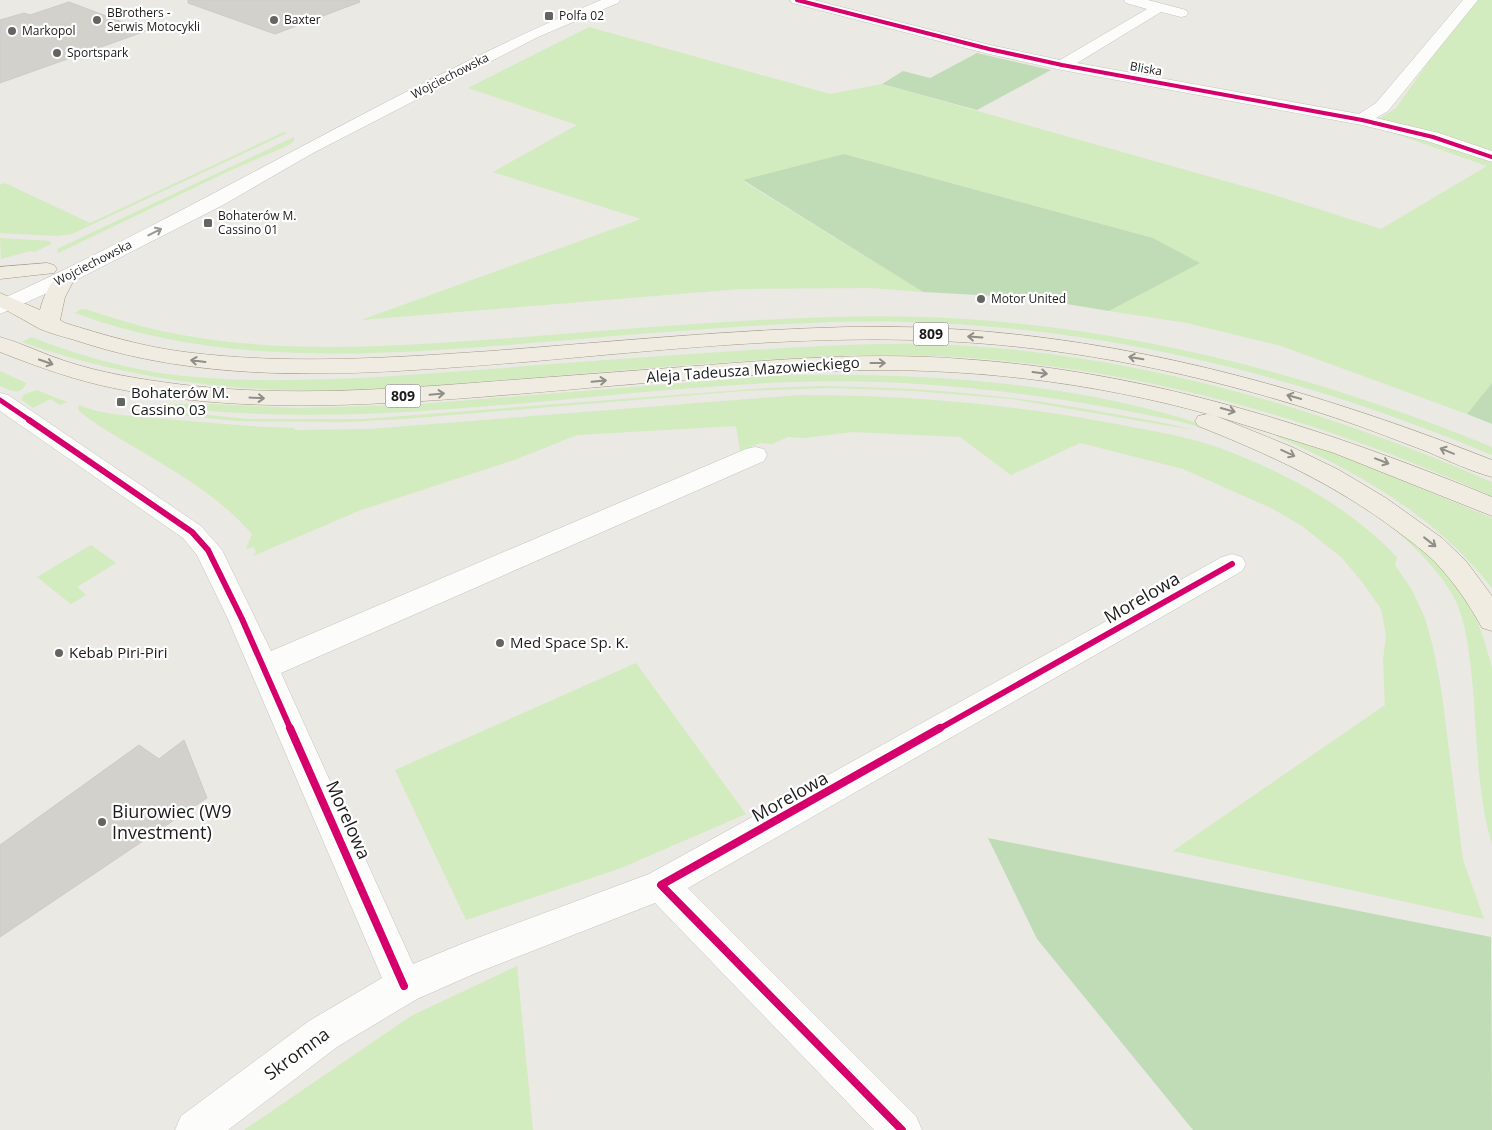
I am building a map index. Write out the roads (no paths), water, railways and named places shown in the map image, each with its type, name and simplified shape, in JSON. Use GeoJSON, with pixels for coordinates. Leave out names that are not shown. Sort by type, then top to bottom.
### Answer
{"type":"FeatureCollection","features":[{"type":"Feature","properties":{"kind":"main road"},"geometry":{"type":"LineString","coordinates":[[0,272],[56,273],[54,297],[48,324]]}},
{"type":"Feature","properties":{"kind":"main road","name":"Aleja Tadeusza Mazowieckiego"},"geometry":{"type":"LineString","coordinates":[[2,300],[48,324],[107,343],[210,362],[279,367],[398,364],[825,334],[943,334],[1024,341],[1152,360],[1223,377],[1348,413],[1492,469]]}},
{"type":"Feature","properties":{"kind":"main road","name":"Aleja Tadeusza Mazowieckiego"},"geometry":{"type":"LineString","coordinates":[[0,344],[50,363],[119,381],[197,393],[268,398],[378,398],[773,367],[861,363],[912,363],[997,368],[1112,384],[1202,403],[1302,433],[1373,458],[1492,507]]}},
{"type":"Feature","properties":{"kind":"main road"},"geometry":{"type":"LineString","coordinates":[[1112,384],[1286,452],[1354,488],[1438,549],[1471,586],[1492,620]]}},
{"type":"Feature","properties":{"kind":"street","name":"Wojciechowska"},"geometry":{"type":"LineString","coordinates":[[2,300],[56,273],[216,201],[290,159],[533,34],[613,0]]}},
{"type":"Feature","properties":{"kind":"street","name":"Bliska"},"geometry":{"type":"LineString","coordinates":[[797,0],[989,49],[1062,65],[1362,120],[1432,138],[1492,157]]}},
{"type":"Feature","properties":{"kind":"street"},"geometry":{"type":"LineString","coordinates":[[1131,0],[1181,13]]}},
{"type":"Feature","properties":{"kind":"street"},"geometry":{"type":"LineString","coordinates":[[1362,120],[1382,107],[1472,0]]}},
{"type":"Feature","properties":{"kind":"street"},"geometry":{"type":"LineString","coordinates":[[1062,65],[1160,7]]}},
{"type":"Feature","properties":{"kind":"street","name":"Morelowa"},"geometry":{"type":"LineString","coordinates":[[0,400],[192,532],[208,550],[242,619],[404,986],[464,960],[660,885],[1232,564]]}},
{"type":"Feature","properties":{"kind":"street"},"geometry":{"type":"LineString","coordinates":[[262,668],[755,456]]}},
{"type":"Feature","properties":{"kind":"street"},"geometry":{"type":"LineString","coordinates":[[660,885],[902,1130]]}},
{"type":"Feature","properties":{"kind":"street","name":"Skromna"},"geometry":{"type":"LineString","coordinates":[[195,1130],[323,1034],[404,986]]}},
{"type":"Feature","properties":{"kind":"place","name":"Polfa 02"},"geometry":{"type":"Point","coordinates":[549,16]}},
{"type":"Feature","properties":{"kind":"place","name":"BBrothers - Serwis Motocykli"},"geometry":{"type":"Point","coordinates":[97,20]}},
{"type":"Feature","properties":{"kind":"place","name":"Baxter"},"geometry":{"type":"Point","coordinates":[274,20]}},
{"type":"Feature","properties":{"kind":"place","name":"Markopol"},"geometry":{"type":"Point","coordinates":[12,31]}},
{"type":"Feature","properties":{"kind":"place","name":"Sportspark"},"geometry":{"type":"Point","coordinates":[57,53]}},
{"type":"Feature","properties":{"kind":"place","name":"Bohaterów M. Cassino 01"},"geometry":{"type":"Point","coordinates":[208,223]}},
{"type":"Feature","properties":{"kind":"place","name":"Motor United"},"geometry":{"type":"Point","coordinates":[981,299]}},
{"type":"Feature","properties":{"kind":"place","name":"Bohaterów M. Cassino 03"},"geometry":{"type":"Point","coordinates":[121,402]}},
{"type":"Feature","properties":{"kind":"place","name":"Med Space Sp. K."},"geometry":{"type":"Point","coordinates":[500,643]}},
{"type":"Feature","properties":{"kind":"place","name":"Kebab Piri-Piri"},"geometry":{"type":"Point","coordinates":[59,653]}},
{"type":"Feature","properties":{"kind":"place","name":"Biurowiec (W9 Investment)"},"geometry":{"type":"Point","coordinates":[102,822]}}]}
